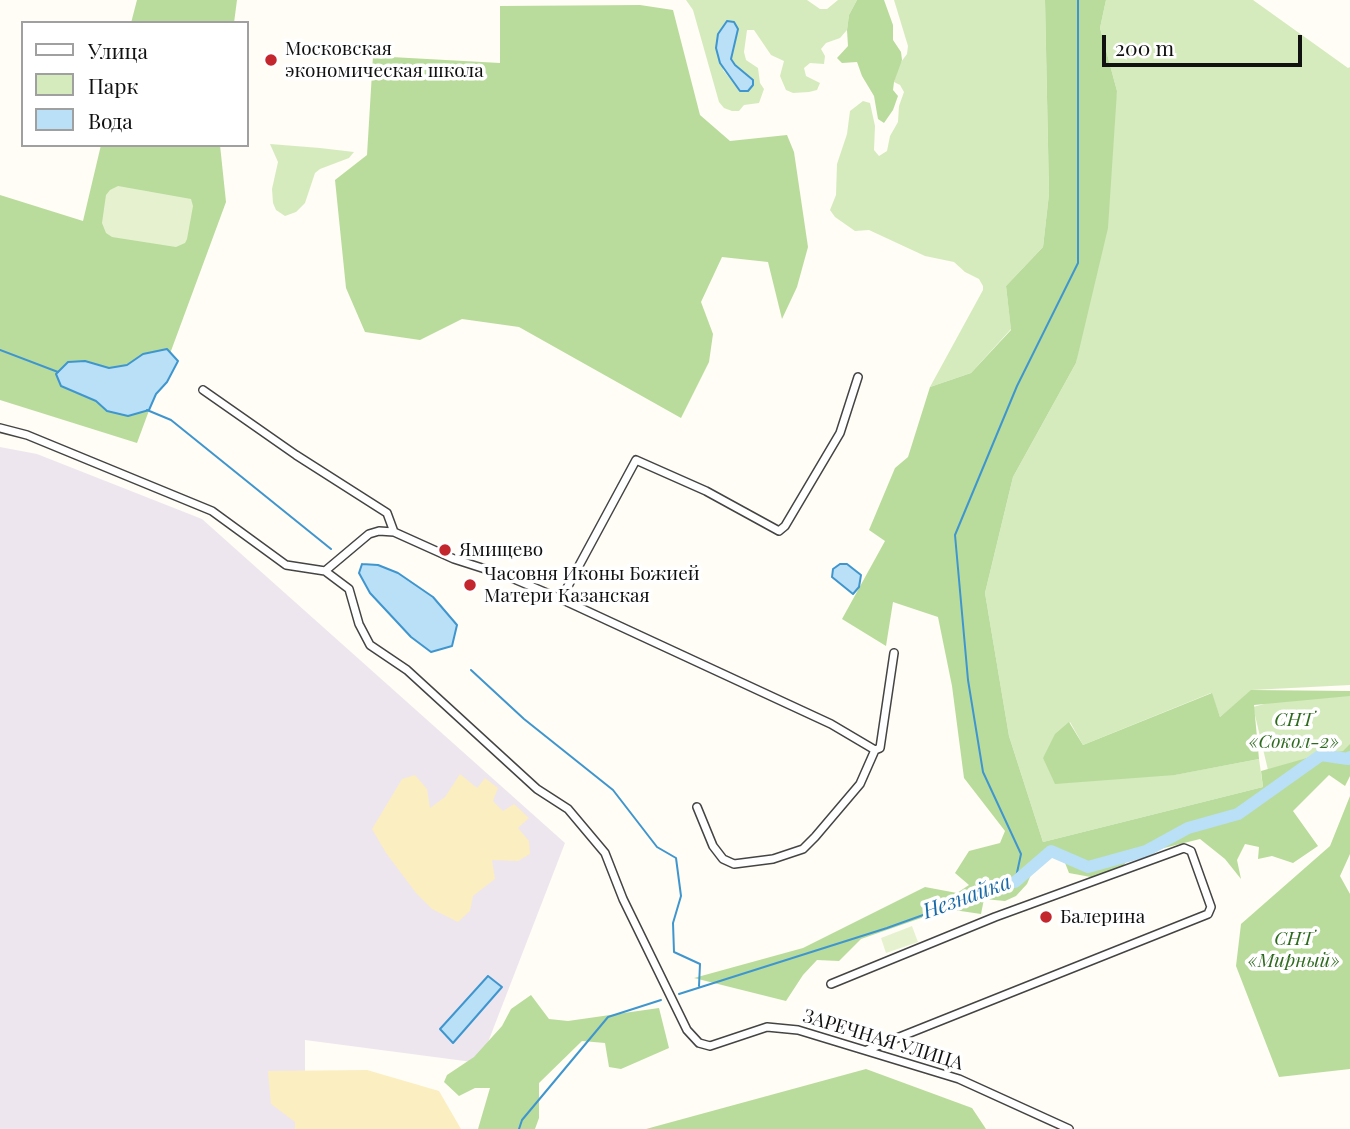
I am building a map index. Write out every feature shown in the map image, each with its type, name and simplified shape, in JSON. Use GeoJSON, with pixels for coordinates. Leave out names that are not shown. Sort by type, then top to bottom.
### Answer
{"type":"FeatureCollection","features":[{"type":"Feature","properties":{"kind":"street"},"geometry":{"type":"LineString","coordinates":[[561,599],[636,460],[706,491],[779,531],[785,526],[840,433],[858,377]]}},
{"type":"Feature","properties":{"kind":"street"},"geometry":{"type":"LineString","coordinates":[[203,390],[296,455],[387,513],[394,532]]}},
{"type":"Feature","properties":{"kind":"street"},"geometry":{"type":"LineString","coordinates":[[0,428],[27,435],[212,511],[286,565],[325,571],[369,534],[380,531],[394,532],[421,546],[508,576],[561,599],[831,723],[875,750]]}},
{"type":"Feature","properties":{"kind":"street","name":"ЗАРЕЧНАЯ УЛИЦА"},"geometry":{"type":"LineString","coordinates":[[325,571],[349,589],[359,624],[370,645],[407,670],[537,789],[568,809],[605,853],[623,899],[694,1040],[705,1046],[775,1027],[798,1030],[959,1079],[1069,1129]]}},
{"type":"Feature","properties":{"kind":"street"},"geometry":{"type":"LineString","coordinates":[[697,807],[713,846],[723,859],[734,864],[773,859],[803,849],[860,784],[875,750],[880,748],[894,653]]}},
{"type":"Feature","properties":{"kind":"street"},"geometry":{"type":"LineString","coordinates":[[831,984],[1008,912],[1184,848],[1191,850],[1211,906],[1208,914],[866,1050]]}},
{"type":"Feature","properties":{"kind":"shaded area"},"geometry":{"type":"Polygon","coordinates":[[[0,447],[37,454],[202,519],[565,843],[480,1063],[305,1040],[305,1129],[0,1129],[0,447]]]}},
{"type":"Feature","properties":{"kind":"green space"},"geometry":{"type":"Polygon","coordinates":[[[137,0],[237,0],[234,21],[132,21],[137,0]]]}},
{"type":"Feature","properties":{"kind":"green space"},"geometry":{"type":"Polygon","coordinates":[[[686,0],[807,0],[820,9],[827,9],[838,0],[857,0],[849,15],[847,30],[840,38],[826,43],[821,49],[825,56],[824,64],[810,63],[804,68],[806,76],[820,83],[817,90],[793,93],[786,90],[780,76],[784,61],[771,55],[754,30],[747,30],[744,52],[746,60],[758,68],[760,83],[764,89],[759,103],[744,105],[739,111],[724,108],[719,102],[693,10],[686,0]],[[738,29],[723,70],[740,91],[741,70],[731,59],[738,29]]]}},
{"type":"Feature","properties":{"kind":"green space"},"geometry":{"type":"Polygon","coordinates":[[[857,0],[884,0],[893,25],[893,40],[901,52],[902,60],[893,90],[898,96],[884,123],[878,119],[874,96],[857,62],[842,63],[837,58],[848,46],[849,15],[857,0]]]}},
{"type":"Feature","properties":{"kind":"green space"},"geometry":{"type":"Polygon","coordinates":[[[894,0],[1045,0],[1049,194],[1043,247],[1006,286],[1011,329],[971,373],[930,387],[983,286],[979,279],[954,262],[925,256],[869,230],[855,231],[835,217],[830,210],[836,195],[837,164],[847,134],[850,111],[863,101],[870,103],[875,126],[874,150],[879,156],[887,151],[890,136],[898,122],[899,106],[904,92],[900,85],[894,82],[908,46],[894,0]]]}},
{"type":"Feature","properties":{"kind":"green space"},"geometry":{"type":"Polygon","coordinates":[[[1045,0],[1106,0],[1100,28],[1117,91],[1108,228],[1076,363],[1013,477],[985,593],[1009,736],[1043,842],[1263,787],[1261,771],[1343,751],[1350,744],[1350,776],[1345,786],[1329,775],[1293,811],[1318,846],[1293,863],[1272,856],[1258,859],[1259,847],[1245,844],[1237,860],[1241,879],[1225,859],[1200,839],[1132,856],[1117,872],[1096,878],[1069,873],[1060,850],[1033,870],[1027,884],[1016,896],[1005,901],[984,899],[981,914],[947,909],[861,939],[839,961],[817,960],[803,975],[786,1001],[694,978],[803,948],[925,887],[957,893],[969,885],[955,873],[969,851],[1000,843],[1005,831],[964,778],[952,686],[938,617],[893,602],[886,646],[842,619],[885,541],[869,530],[895,468],[908,457],[930,387],[971,373],[1011,330],[1006,286],[1043,247],[1049,194],[1045,0]]]}},
{"type":"Feature","properties":{"kind":"green space"},"geometry":{"type":"Polygon","coordinates":[[[1106,0],[1253,0],[1350,67],[1350,685],[1252,690],[1220,717],[1211,693],[1083,745],[1070,722],[1043,758],[1174,775],[1259,759],[1263,787],[1043,842],[1009,736],[985,593],[1013,477],[1076,363],[1117,91],[1100,28],[1106,0]]]}},
{"type":"Feature","properties":{"kind":"green space"},"geometry":{"type":"Polygon","coordinates":[[[640,5],[673,10],[700,115],[730,141],[787,135],[794,152],[808,247],[797,287],[782,319],[768,262],[722,257],[701,302],[713,334],[709,362],[681,418],[519,327],[462,319],[420,340],[365,332],[346,288],[335,180],[367,155],[373,56],[500,63],[500,6],[640,5]]]}},
{"type":"Feature","properties":{"kind":"green space"},"geometry":{"type":"Polygon","coordinates":[[[270,144],[354,152],[349,158],[315,173],[305,203],[296,212],[285,216],[276,210],[273,203],[272,189],[278,162],[270,144]]]}},
{"type":"Feature","properties":{"kind":"green space"},"geometry":{"type":"Polygon","coordinates":[[[101,147],[220,147],[226,202],[137,443],[0,400],[0,195],[83,221],[101,147]]]}},
{"type":"Feature","properties":{"kind":"green space"},"geometry":{"type":"Polygon","coordinates":[[[118,186],[191,199],[193,206],[185,243],[176,247],[112,237],[106,233],[102,223],[106,195],[118,186]]]}},
{"type":"Feature","properties":{"kind":"green space"},"geometry":{"type":"Polygon","coordinates":[[[1251,690],[1350,691],[1350,696],[1254,705],[1259,759],[1175,775],[1055,784],[1043,758],[1055,734],[1069,722],[1083,745],[1212,693],[1220,717],[1251,690]]]}},
{"type":"Feature","properties":{"kind":"green space","name":"СНТ «Сокол-2»"},"geometry":{"type":"Polygon","coordinates":[[[1350,695],[1350,755],[1268,770],[1253,707],[1287,698],[1350,695]]]}},
{"type":"Feature","properties":{"kind":"green space","name":"СНТ «Мирный»"},"geometry":{"type":"Polygon","coordinates":[[[1350,796],[1350,854],[1340,876],[1350,894],[1350,1069],[1279,1077],[1236,966],[1241,924],[1330,846],[1350,796]]]}},
{"type":"Feature","properties":{"kind":"green space"},"geometry":{"type":"Polygon","coordinates":[[[912,926],[918,942],[886,953],[881,938],[912,926]]]}},
{"type":"Feature","properties":{"kind":"green space"},"geometry":{"type":"Polygon","coordinates":[[[531,995],[549,1019],[568,1021],[659,1008],[669,1048],[621,1069],[609,1067],[605,1043],[582,1041],[539,1083],[539,1118],[535,1129],[478,1129],[490,1088],[475,1088],[459,1096],[444,1082],[447,1075],[474,1057],[502,1026],[511,1009],[531,995]]]}},
{"type":"Feature","properties":{"kind":"green space"},"geometry":{"type":"Polygon","coordinates":[[[866,1069],[972,1108],[986,1129],[646,1129],[866,1069]]]}},
{"type":"Feature","properties":{"kind":"sand"},"geometry":{"type":"Polygon","coordinates":[[[460,774],[477,788],[485,778],[498,788],[493,801],[503,811],[514,804],[529,818],[518,828],[529,841],[530,854],[518,861],[492,860],[495,879],[473,896],[470,911],[458,922],[432,909],[416,893],[372,829],[402,779],[415,775],[427,789],[430,808],[445,797],[460,774]]]}},
{"type":"Feature","properties":{"kind":"sand"},"geometry":{"type":"Polygon","coordinates":[[[367,1070],[439,1091],[461,1129],[295,1129],[295,1122],[271,1104],[268,1071],[367,1070]]]}},
{"type":"Feature","properties":{"kind":"water"},"geometry":{"type":"Polygon","coordinates":[[[727,21],[734,22],[738,29],[731,59],[753,80],[748,91],[740,91],[720,63],[716,48],[718,34],[727,21]]]}},
{"type":"Feature","properties":{"kind":"water"},"geometry":{"type":"Polygon","coordinates":[[[167,349],[178,361],[167,382],[156,394],[149,410],[128,416],[107,411],[96,401],[61,386],[56,374],[68,362],[85,361],[109,368],[127,365],[143,354],[167,349]]]}},
{"type":"Feature","properties":{"kind":"water"},"geometry":{"type":"Polygon","coordinates":[[[362,564],[378,565],[398,573],[433,597],[457,625],[452,646],[431,652],[411,637],[370,593],[359,573],[362,564]]]}},
{"type":"Feature","properties":{"kind":"water"},"geometry":{"type":"Polygon","coordinates":[[[840,564],[847,564],[861,575],[859,587],[853,594],[832,577],[833,569],[840,564]]]}},
{"type":"Feature","properties":{"kind":"water"},"geometry":{"type":"Polygon","coordinates":[[[488,976],[502,987],[453,1043],[440,1029],[488,976]]]}},
{"type":"Feature","properties":{"kind":"waterway"},"geometry":{"type":"LineString","coordinates":[[679,994],[887,928],[1015,882],[1021,854],[983,772],[968,680],[955,535],[1017,386],[1078,263],[1078,0]]}},
{"type":"Feature","properties":{"kind":"waterway"},"geometry":{"type":"LineString","coordinates":[[0,350],[58,372]]}},
{"type":"Feature","properties":{"kind":"waterway"},"geometry":{"type":"LineString","coordinates":[[147,410],[171,420],[331,549]]}},
{"type":"Feature","properties":{"kind":"waterway"},"geometry":{"type":"LineString","coordinates":[[471,670],[524,719],[613,790],[657,847],[676,858],[681,896],[673,923],[674,952],[700,964],[699,986]]}},
{"type":"Feature","properties":{"kind":"waterway","name":"Незнайка"},"geometry":{"type":"LineString","coordinates":[[1015,882],[1051,851],[1088,867],[1146,851],[1188,828],[1238,814],[1321,755],[1348,759],[1350,757]]}},
{"type":"Feature","properties":{"kind":"waterway","name":"Незнайка"},"geometry":{"type":"LineString","coordinates":[[519,1129],[522,1120],[608,1017],[661,1000]]}},
{"type":"Feature","properties":{"kind":"place","name":"Московская экономическая школа"},"geometry":{"type":"Point","coordinates":[271,60]}},
{"type":"Feature","properties":{"kind":"place","name":"Ямищево"},"geometry":{"type":"Point","coordinates":[445,550]}},
{"type":"Feature","properties":{"kind":"place","name":"Часовня Иконы Божией Матери Казанская"},"geometry":{"type":"Point","coordinates":[470,585]}},
{"type":"Feature","properties":{"kind":"place","name":"Балерина"},"geometry":{"type":"Point","coordinates":[1046,917]}}]}
